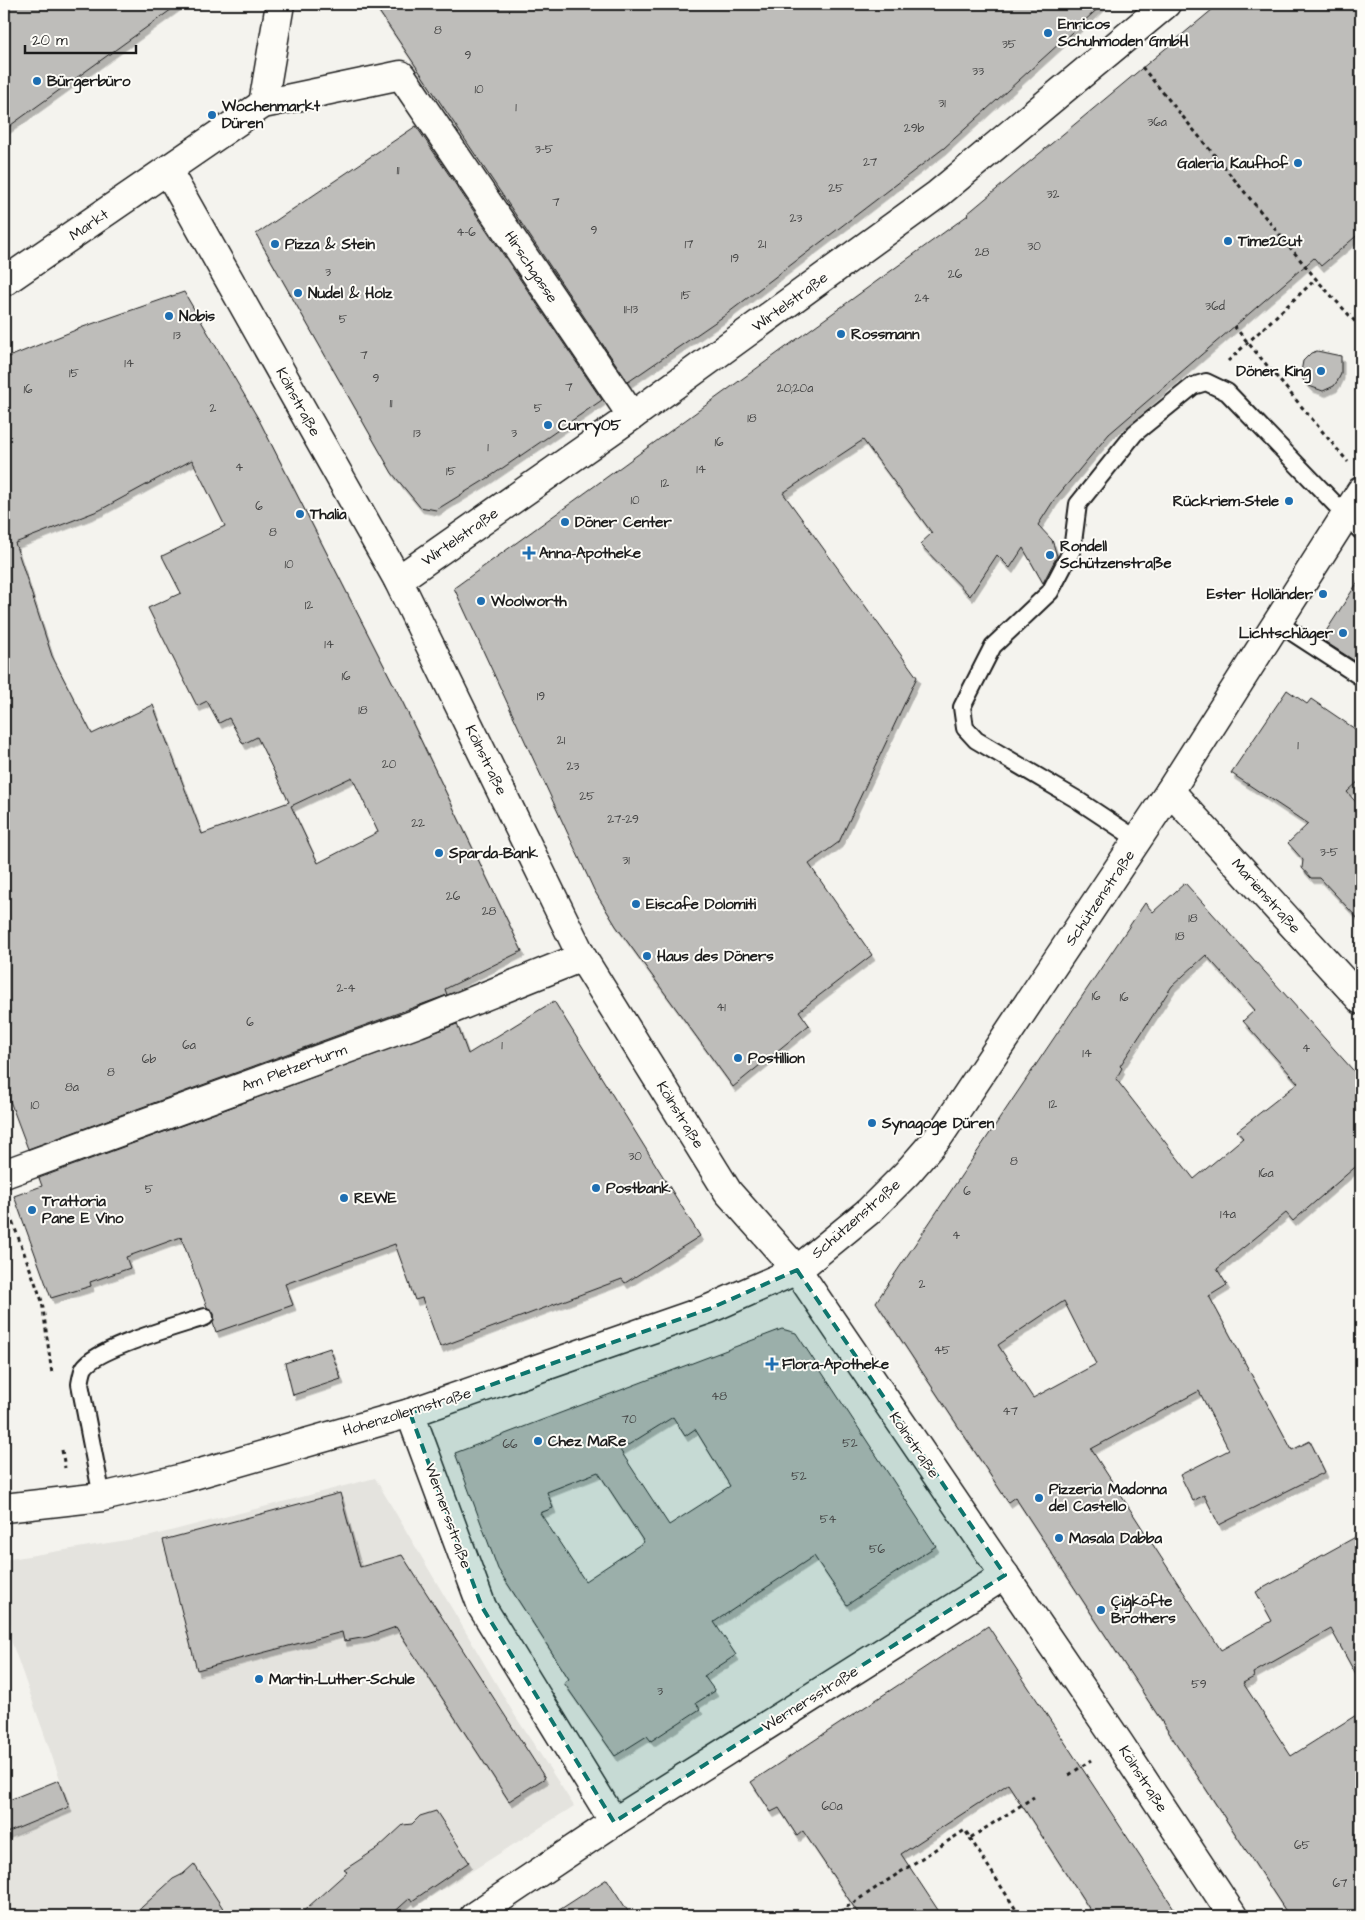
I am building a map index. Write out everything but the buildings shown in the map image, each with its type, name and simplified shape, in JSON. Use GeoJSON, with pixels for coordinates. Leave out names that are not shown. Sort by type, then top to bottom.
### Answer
{"type":"FeatureCollection","features":[{"type":"Feature","properties":{"kind":"street"},"geometry":{"type":"LineString","coordinates":[[263,104],[280,4]]}},
{"type":"Feature","properties":{"kind":"street","name":"Wirtelstraße"},"geometry":{"type":"LineString","coordinates":[[398,580],[632,416],[938,194],[1166,4]]}},
{"type":"Feature","properties":{"kind":"street","name":"Markt"},"geometry":{"type":"LineString","coordinates":[[6,277],[168,171],[263,104],[401,75],[430,118]]}},
{"type":"Feature","properties":{"kind":"street","name":"Hirschgasse"},"geometry":{"type":"LineString","coordinates":[[430,118],[632,416]]}},
{"type":"Feature","properties":{"kind":"street","name":"Kölnstraße"},"geometry":{"type":"LineString","coordinates":[[168,171],[398,580],[582,958],[728,1192],[797,1270],[921,1455],[1119,1743],[1233,1916]]}},
{"type":"Feature","properties":{"kind":"street","name":"Schützenstraße"},"geometry":{"type":"LineString","coordinates":[[797,1270],[869,1211],[907,1174],[940,1134],[1170,792],[1278,622],[1357,508]]}},
{"type":"Feature","properties":{"kind":"street","name":"Marienstraße"},"geometry":{"type":"LineString","coordinates":[[1170,792],[1361,1000]]}},
{"type":"Feature","properties":{"kind":"street","name":"Am Pletzerturm"},"geometry":{"type":"LineString","coordinates":[[5,1168],[418,1023],[582,958]]}},
{"type":"Feature","properties":{"kind":"street","name":"Hohenzollernstraße"},"geometry":{"type":"LineString","coordinates":[[4,1508],[102,1496],[183,1478],[410,1413],[710,1309],[797,1270]]}},
{"type":"Feature","properties":{"kind":"street","name":"Wernersstraße"},"geometry":{"type":"LineString","coordinates":[[410,1413],[482,1607],[614,1822]]}},
{"type":"Feature","properties":{"kind":"street","name":"Wernersstraße"},"geometry":{"type":"LineString","coordinates":[[474,1916],[614,1822],[1005,1575]]}},
{"type":"Feature","properties":{"kind":"lane"},"geometry":{"type":"LineString","coordinates":[[1138,840],[1068,794],[976,740],[965,728],[962,707],[993,646],[1050,592],[1072,550],[1078,504],[1135,434],[1194,386],[1206,382],[1227,392],[1357,508]]}},
{"type":"Feature","properties":{"kind":"lane"},"geometry":{"type":"LineString","coordinates":[[1278,622],[1361,677]]}},
{"type":"Feature","properties":{"kind":"lane"},"geometry":{"type":"LineString","coordinates":[[102,1496],[80,1384],[84,1368],[94,1359],[112,1350],[205,1317]]}},
{"type":"Feature","properties":{"kind":"path"},"geometry":{"type":"LineString","coordinates":[[1121,42],[1316,279],[1361,328]]}},
{"type":"Feature","properties":{"kind":"path"},"geometry":{"type":"LineString","coordinates":[[1206,382],[1316,279]]}},
{"type":"Feature","properties":{"kind":"path"},"geometry":{"type":"LineString","coordinates":[[1234,326],[1350,464]]}},
{"type":"Feature","properties":{"kind":"path"},"geometry":{"type":"LineString","coordinates":[[7,1206],[42,1301],[52,1377]]}},
{"type":"Feature","properties":{"kind":"path"},"geometry":{"type":"LineString","coordinates":[[61,1444],[69,1501]]}},
{"type":"Feature","properties":{"kind":"path"},"geometry":{"type":"LineString","coordinates":[[970,1838],[1034,1797]]}},
{"type":"Feature","properties":{"kind":"path"},"geometry":{"type":"LineString","coordinates":[[833,1916],[965,1830],[1020,1916]]}},
{"type":"Feature","properties":{"kind":"highlighted area"},"geometry":{"type":"Polygon","coordinates":[[[797,1270],[1005,1575],[614,1822],[482,1607],[410,1413],[709,1309],[797,1270]]]}},
{"type":"Feature","properties":{"kind":"shaded area","name":"Martin-Luther-Schule"},"geometry":{"type":"Polygon","coordinates":[[[375,1478],[514,1714],[574,1806],[401,1916],[4,1916],[4,1840],[71,1810],[12,1643],[4,1560],[151,1536],[375,1478]]]}},
{"type":"Feature","properties":{"kind":"place","name":"Enricos Schuhmoden GmbH"},"geometry":{"type":"Point","coordinates":[1048,33]}},
{"type":"Feature","properties":{"kind":"place","name":"Bürgerbüro"},"geometry":{"type":"Point","coordinates":[37,81]}},
{"type":"Feature","properties":{"kind":"place","name":"Wochenmarkt Düren"},"geometry":{"type":"Point","coordinates":[212,115]}},
{"type":"Feature","properties":{"kind":"place","name":"Galeria Kaufhof"},"geometry":{"type":"Point","coordinates":[1298,163]}},
{"type":"Feature","properties":{"kind":"place","name":"Time2Cut"},"geometry":{"type":"Point","coordinates":[1228,241]}},
{"type":"Feature","properties":{"kind":"place","name":"Pizza & Stein"},"geometry":{"type":"Point","coordinates":[275,244]}},
{"type":"Feature","properties":{"kind":"place","name":"Nudel & Holz"},"geometry":{"type":"Point","coordinates":[298,293]}},
{"type":"Feature","properties":{"kind":"place","name":"Nobis"},"geometry":{"type":"Point","coordinates":[169,316]}},
{"type":"Feature","properties":{"kind":"place","name":"Rossmann"},"geometry":{"type":"Point","coordinates":[841,334]}},
{"type":"Feature","properties":{"kind":"place","name":"Döner King"},"geometry":{"type":"Point","coordinates":[1321,371]}},
{"type":"Feature","properties":{"kind":"place","name":"Curry05"},"geometry":{"type":"Point","coordinates":[548,425]}},
{"type":"Feature","properties":{"kind":"place","name":"Rückriem-Stele"},"geometry":{"type":"Point","coordinates":[1289,501]}},
{"type":"Feature","properties":{"kind":"place","name":"Thalia"},"geometry":{"type":"Point","coordinates":[300,514]}},
{"type":"Feature","properties":{"kind":"place","name":"Döner Center"},"geometry":{"type":"Point","coordinates":[565,522]}},
{"type":"Feature","properties":{"kind":"place","name":"Anna-Apotheke"},"geometry":{"type":"Point","coordinates":[529,553]}},
{"type":"Feature","properties":{"kind":"place","name":"Rondell Schützenstraße"},"geometry":{"type":"Point","coordinates":[1050,555]}},
{"type":"Feature","properties":{"kind":"place","name":"Ester Holländer"},"geometry":{"type":"Point","coordinates":[1323,594]}},
{"type":"Feature","properties":{"kind":"place","name":"Woolworth"},"geometry":{"type":"Point","coordinates":[481,601]}},
{"type":"Feature","properties":{"kind":"place","name":"Lichtschläger"},"geometry":{"type":"Point","coordinates":[1343,633]}},
{"type":"Feature","properties":{"kind":"place","name":"Sparda-Bank"},"geometry":{"type":"Point","coordinates":[439,853]}},
{"type":"Feature","properties":{"kind":"place","name":"Eiscafe Dolomiti"},"geometry":{"type":"Point","coordinates":[636,904]}},
{"type":"Feature","properties":{"kind":"place","name":"Haus des Döners"},"geometry":{"type":"Point","coordinates":[647,956]}},
{"type":"Feature","properties":{"kind":"place","name":"Postillion"},"geometry":{"type":"Point","coordinates":[738,1058]}},
{"type":"Feature","properties":{"kind":"place","name":"Synagoge Düren"},"geometry":{"type":"Point","coordinates":[872,1123]}},
{"type":"Feature","properties":{"kind":"place","name":"Postbank"},"geometry":{"type":"Point","coordinates":[596,1188]}},
{"type":"Feature","properties":{"kind":"place","name":"REWE"},"geometry":{"type":"Point","coordinates":[344,1198]}},
{"type":"Feature","properties":{"kind":"place","name":"Trattoria Pane E Vino"},"geometry":{"type":"Point","coordinates":[32,1210]}},
{"type":"Feature","properties":{"kind":"place","name":"Flora-Apotheke"},"geometry":{"type":"Point","coordinates":[772,1364]}},
{"type":"Feature","properties":{"kind":"place","name":"Chez MaRe"},"geometry":{"type":"Point","coordinates":[538,1441]}},
{"type":"Feature","properties":{"kind":"place","name":"Pizzeria Madonna del Castello"},"geometry":{"type":"Point","coordinates":[1039,1498]}},
{"type":"Feature","properties":{"kind":"place","name":"Masala Dabba"},"geometry":{"type":"Point","coordinates":[1059,1538]}},
{"type":"Feature","properties":{"kind":"place","name":"Çiğköfte Brothers"},"geometry":{"type":"Point","coordinates":[1101,1610]}},
{"type":"Feature","properties":{"kind":"place","name":"Martin-Luther-Schule"},"geometry":{"type":"Point","coordinates":[259,1679]}}]}
